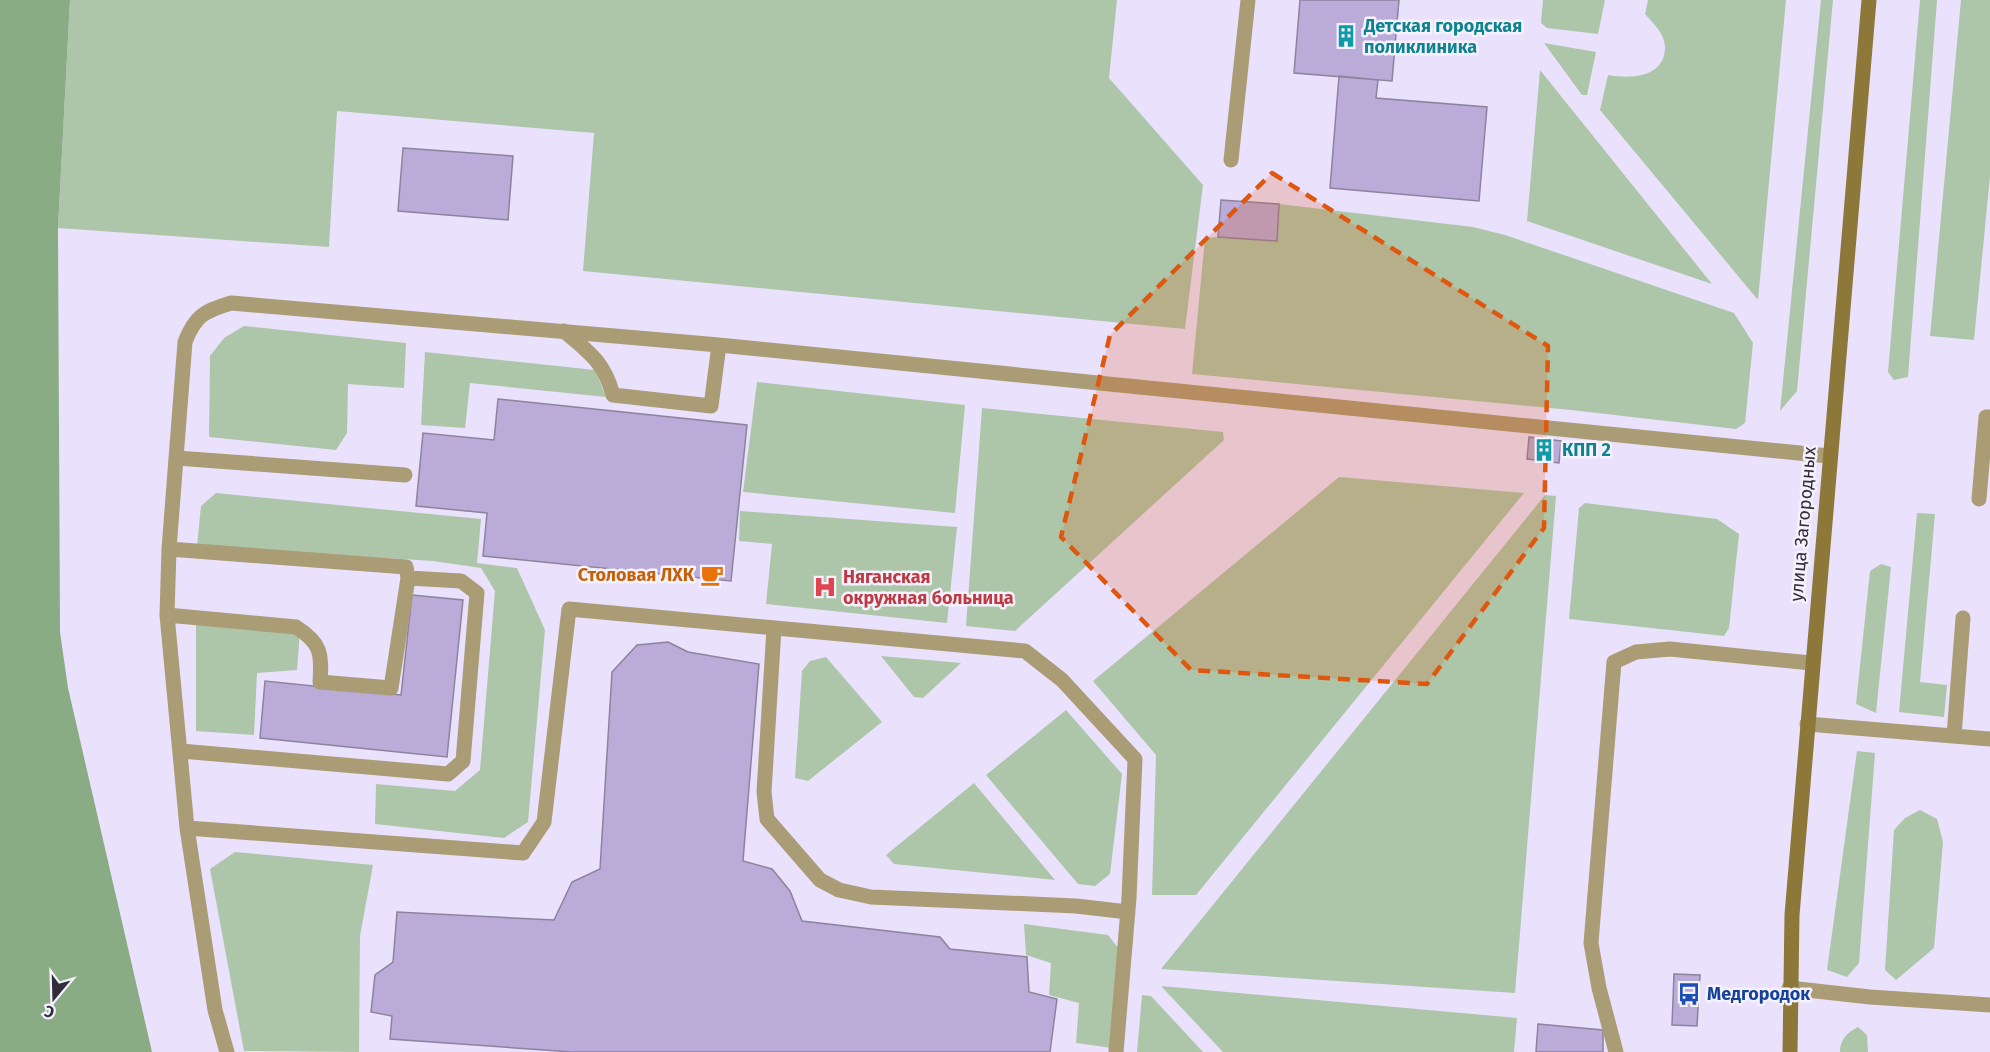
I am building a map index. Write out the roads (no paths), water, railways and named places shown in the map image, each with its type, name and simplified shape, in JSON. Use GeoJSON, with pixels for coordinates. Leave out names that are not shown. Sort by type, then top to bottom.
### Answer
{"type":"FeatureCollection","features":[{"type":"Feature","properties":{"kind":"main road","name":"улица Загородных"},"geometry":{"type":"LineString","coordinates":[[1790,1052],[1789,988],[1792,915],[1811,663],[1869,0]]}},
{"type":"Feature","properties":{"kind":"lane"},"geometry":{"type":"LineString","coordinates":[[1231,160],[1248,0]]}},
{"type":"Feature","properties":{"kind":"lane"},"geometry":{"type":"LineString","coordinates":[[228,1052],[215,1010],[187,828],[167,615],[169,549],[185,342],[192,323],[209,309],[231,303],[719,345],[1829,456]]}},
{"type":"Feature","properties":{"kind":"lane"},"geometry":{"type":"LineString","coordinates":[[564,331],[590,353],[607,373],[613,395],[711,406],[719,345]]}},
{"type":"Feature","properties":{"kind":"lane"},"geometry":{"type":"LineString","coordinates":[[1979,499],[1986,417],[1990,417]]}},
{"type":"Feature","properties":{"kind":"lane"},"geometry":{"type":"LineString","coordinates":[[177,458],[405,475]]}},
{"type":"Feature","properties":{"kind":"lane"},"geometry":{"type":"LineString","coordinates":[[167,615],[296,627],[312,638],[322,658],[320,682],[391,688],[408,578],[406,567],[169,549]]}},
{"type":"Feature","properties":{"kind":"lane"},"geometry":{"type":"LineString","coordinates":[[181,751],[448,774],[463,761],[477,593],[461,581],[408,578]]}},
{"type":"Feature","properties":{"kind":"lane"},"geometry":{"type":"LineString","coordinates":[[187,828],[523,853],[544,822],[569,609],[1025,651],[1062,680],[1135,759],[1128,912],[1116,1052]]}},
{"type":"Feature","properties":{"kind":"lane"},"geometry":{"type":"LineString","coordinates":[[1954,736],[1964,618]]}},
{"type":"Feature","properties":{"kind":"lane"},"geometry":{"type":"LineString","coordinates":[[774,628],[764,792],[767,819],[820,879],[839,890],[871,897],[1076,906],[1128,912]]}},
{"type":"Feature","properties":{"kind":"lane"},"geometry":{"type":"LineString","coordinates":[[1616,1052],[1599,988],[1591,943],[1614,662],[1636,652],[1670,649],[1811,663]]}},
{"type":"Feature","properties":{"kind":"lane"},"geometry":{"type":"LineString","coordinates":[[1807,723],[1990,739]]}},
{"type":"Feature","properties":{"kind":"lane"},"geometry":{"type":"LineString","coordinates":[[1789,988],[1870,998],[1990,1005]]}},
{"type":"Feature","properties":{"kind":"place","name":"Детская городская поликлиника"},"geometry":{"type":"Point","coordinates":[1346,36]}},
{"type":"Feature","properties":{"kind":"place","name":"КПП 2"},"geometry":{"type":"Point","coordinates":[1544,450]}},
{"type":"Feature","properties":{"kind":"place","name":"Столовая ЛХК"},"geometry":{"type":"Point","coordinates":[712,575]}},
{"type":"Feature","properties":{"kind":"place","name":"Няганская окружная больница"},"geometry":{"type":"Point","coordinates":[825,587]}},
{"type":"Feature","properties":{"kind":"place","name":"Медгородок"},"geometry":{"type":"Point","coordinates":[1689,994]}}]}
